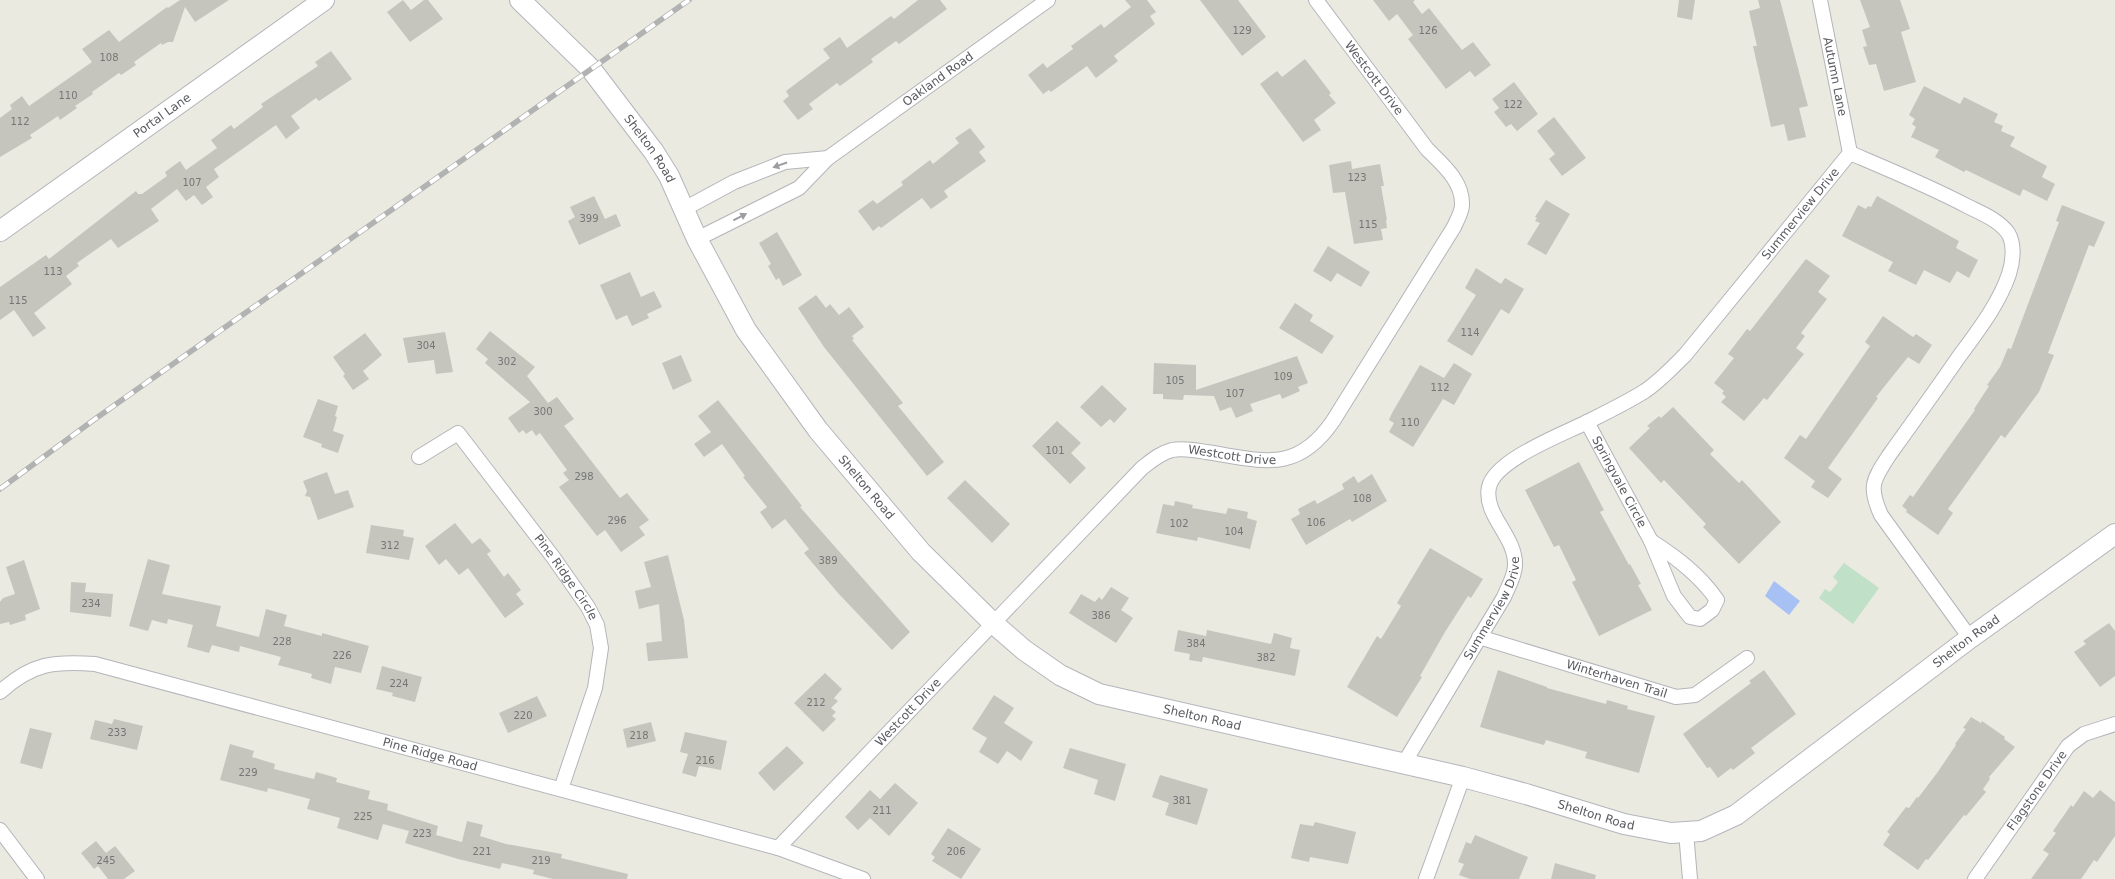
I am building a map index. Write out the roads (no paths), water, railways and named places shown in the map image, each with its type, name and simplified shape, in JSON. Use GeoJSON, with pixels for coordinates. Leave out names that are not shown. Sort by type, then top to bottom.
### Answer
{"type":"FeatureCollection","features":[{"type":"Feature","properties":{"kind":"street","name":"Portal Lane"},"geometry":{"type":"LineString","coordinates":[[0,231],[324,0]]}},
{"type":"Feature","properties":{"kind":"street","name":"Shelton Road"},"geometry":{"type":"LineString","coordinates":[[520,0],[579,56],[624,109],[669,176],[696,239],[746,330],[818,430],[921,552],[994,624],[1024,650],[1060,675],[1099,694],[1463,777],[1624,824],[1671,833],[1701,831],[1736,815],[1970,638],[2115,534]]}},
{"type":"Feature","properties":{"kind":"street","name":"Oakland Road"},"geometry":{"type":"LineString","coordinates":[[696,239],[799,188],[828,158],[1048,0]]}},
{"type":"Feature","properties":{"kind":"street","name":"Westcott Drive"},"geometry":{"type":"LineString","coordinates":[[778,848],[1142,468],[1157,456],[1172,450],[1189,449],[1258,461],[1279,461],[1310,447],[1324,434],[1333,422],[1454,227],[1463,206],[1460,188],[1445,167],[1427,149],[1316,0]]}},
{"type":"Feature","properties":{"kind":"street","name":"Autumn Lane"},"geometry":{"type":"LineString","coordinates":[[1820,0],[1850,153]]}},
{"type":"Feature","properties":{"kind":"street"},"geometry":{"type":"LineString","coordinates":[[1850,153],[1929,186],[1986,216],[2001,225],[2009,234],[2012,246],[2010,273],[2001,292],[1974,336],[1879,470],[1873,486],[1874,499],[1881,515],[1970,638]]}},
{"type":"Feature","properties":{"kind":"street","name":"Summerview Drive"},"geometry":{"type":"LineString","coordinates":[[1404,763],[1504,597],[1512,578],[1515,565],[1509,542],[1488,499],[1489,487],[1494,475],[1503,466],[1539,444],[1587,422],[1647,390],[1685,355],[1850,153]]}},
{"type":"Feature","properties":{"kind":"street"},"geometry":{"type":"LineString","coordinates":[[684,209],[734,182],[785,162],[828,158]]}},
{"type":"Feature","properties":{"kind":"street","name":"Springvale Circle"},"geometry":{"type":"LineString","coordinates":[[1587,422],[1651,541],[1674,596],[1690,617],[1700,618],[1712,610],[1717,600],[1708,586],[1670,554],[1651,541]]}},
{"type":"Feature","properties":{"kind":"street","name":"Pine Ridge Circle"},"geometry":{"type":"LineString","coordinates":[[419,458],[458,433],[553,557],[588,607],[597,625],[601,648],[595,688],[562,789]]}},
{"type":"Feature","properties":{"kind":"street","name":"Winterhaven Trail"},"geometry":{"type":"LineString","coordinates":[[1479,637],[1676,697],[1695,695],[1747,658]]}},
{"type":"Feature","properties":{"kind":"street","name":"Pine Ridge Road"},"geometry":{"type":"LineString","coordinates":[[0,692],[16,678],[36,668],[62,662],[95,664],[778,848],[863,879]]}},
{"type":"Feature","properties":{"kind":"street","name":"Flagstone Drive"},"geometry":{"type":"LineString","coordinates":[[1975,879],[2068,746],[2084,734],[2115,724]]}},
{"type":"Feature","properties":{"kind":"street"},"geometry":{"type":"LineString","coordinates":[[1426,879],[1463,777]]}},
{"type":"Feature","properties":{"kind":"street"},"geometry":{"type":"LineString","coordinates":[[0,830],[37,879]]}},
{"type":"Feature","properties":{"kind":"street"},"geometry":{"type":"LineString","coordinates":[[1686,832],[1690,879]]}},
{"type":"Feature","properties":{"kind":"water"},"geometry":{"type":"Polygon","coordinates":[[[1774,581],[1800,601],[1789,615],[1765,596],[1774,581]]]}},
{"type":"Feature","properties":{"kind":"railway"},"geometry":{"type":"LineString","coordinates":[[0,489],[95,419],[689,0]]}}]}
